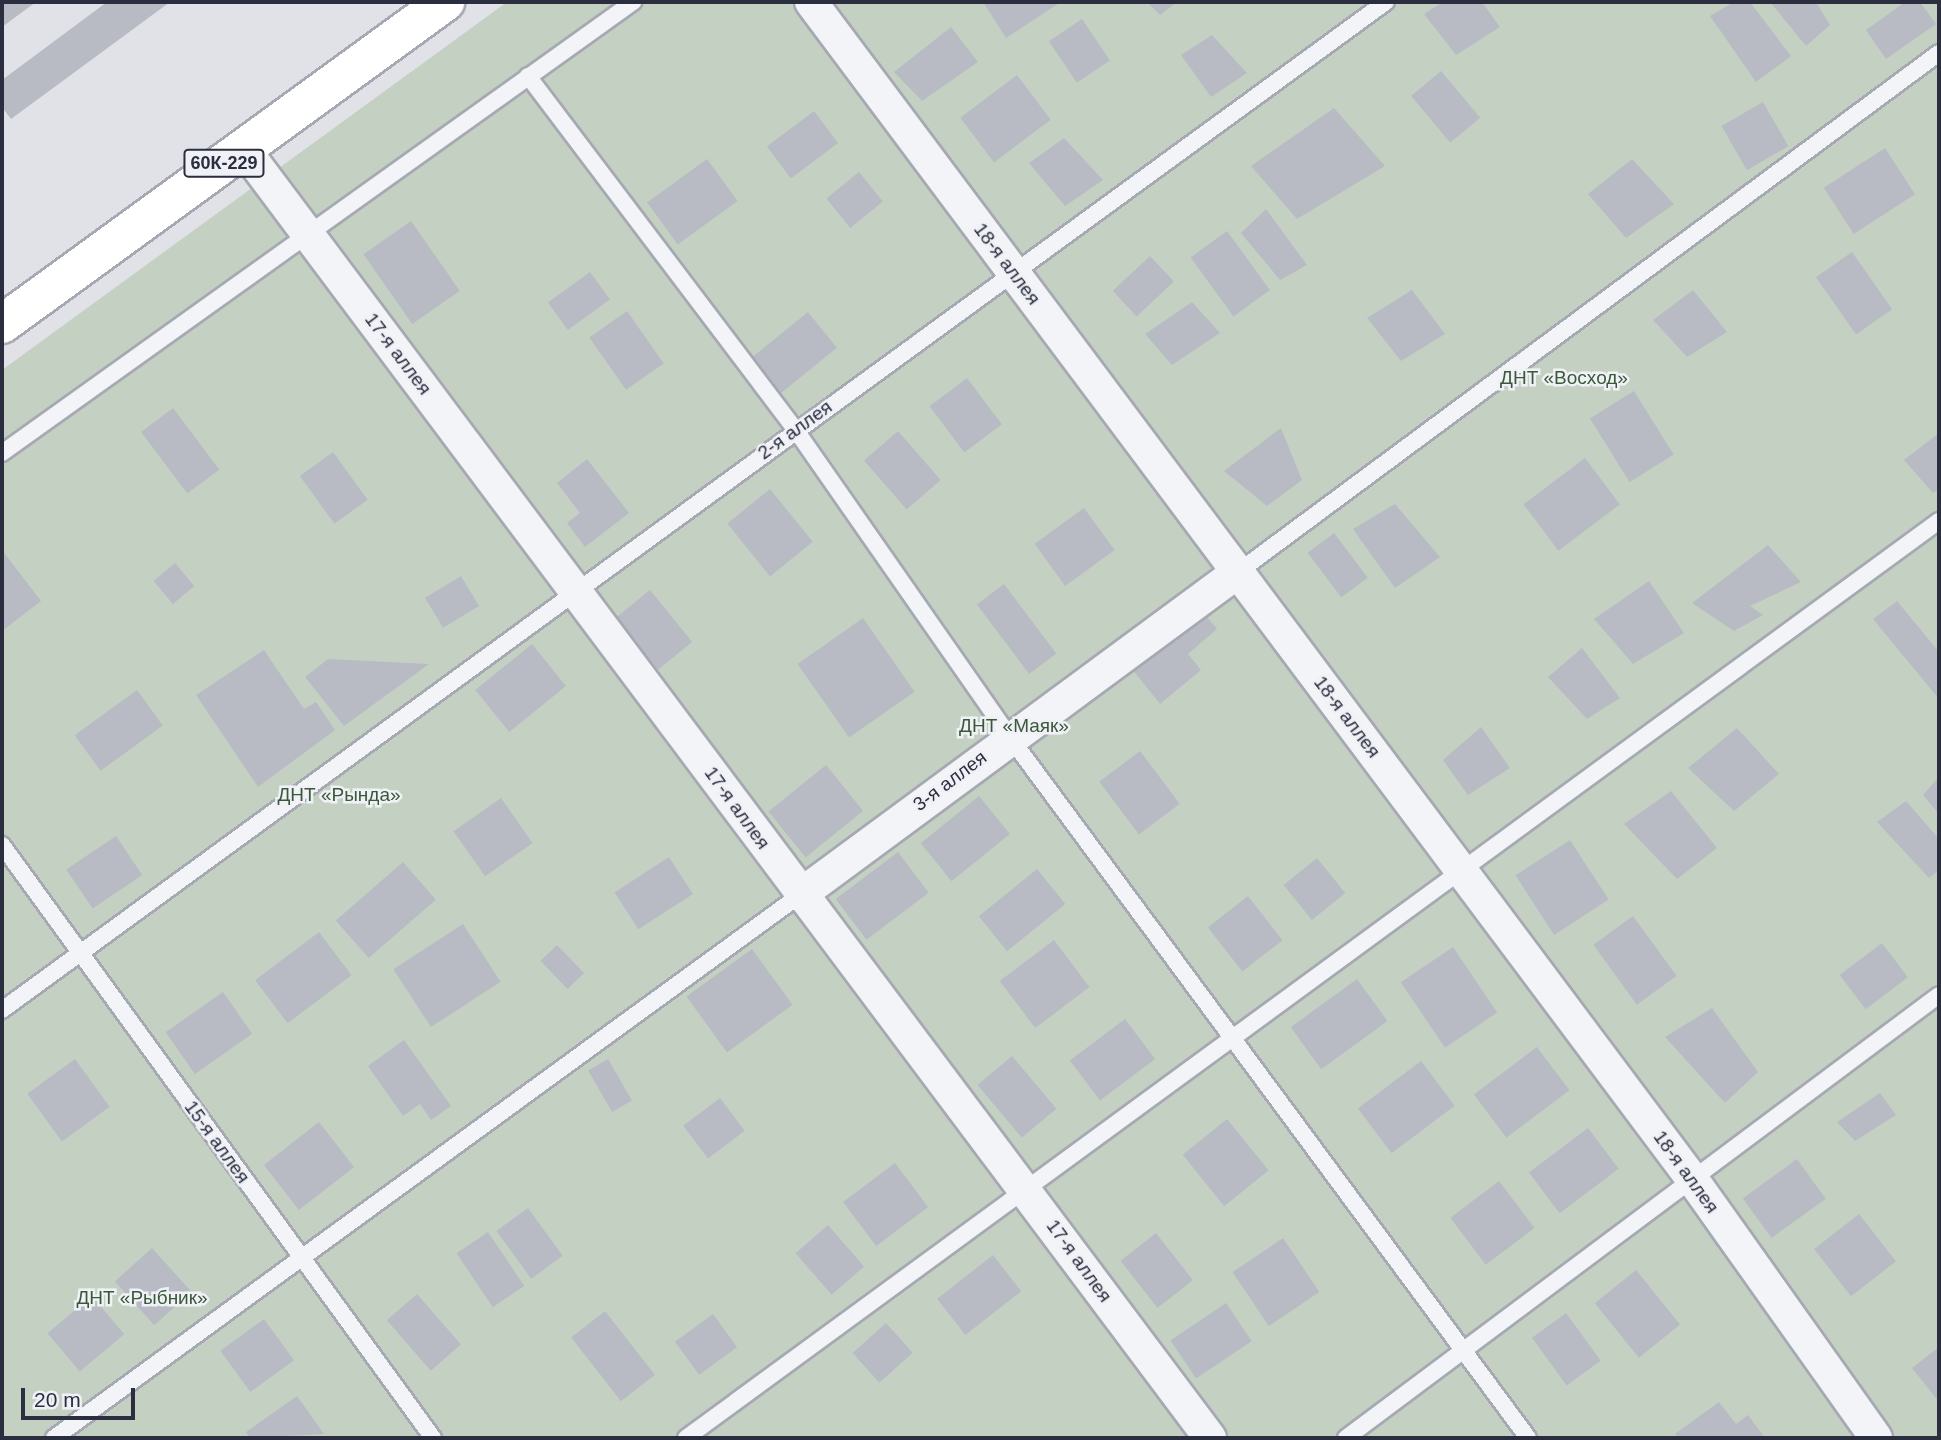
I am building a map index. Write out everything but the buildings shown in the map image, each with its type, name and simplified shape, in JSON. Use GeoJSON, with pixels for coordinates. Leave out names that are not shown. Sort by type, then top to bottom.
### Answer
{"type":"FeatureCollection","features":[{"type":"Feature","properties":{"kind":"main road","name":"60К-229"},"geometry":{"type":"LineString","coordinates":[[2,324],[254,164],[445,2]]}},
{"type":"Feature","properties":{"kind":"street","name":"18-я аллея"},"geometry":{"type":"LineString","coordinates":[[811,2],[1689,1176],[1876,1438]]}},
{"type":"Feature","properties":{"kind":"street","name":"17-я аллея"},"geometry":{"type":"LineString","coordinates":[[254,164],[579,592],[800,895],[1029,1192],[1210,1438]]}},
{"type":"Feature","properties":{"kind":"street","name":"3-я аллея"},"geometry":{"type":"LineString","coordinates":[[800,895],[1009,736],[1238,572]]}},
{"type":"Feature","properties":{"kind":"lane"},"geometry":{"type":"LineString","coordinates":[[2,453],[633,2]]}},
{"type":"Feature","properties":{"kind":"lane","name":"2-я аллея"},"geometry":{"type":"LineString","coordinates":[[2,1010],[579,592],[795,429],[1016,276],[1387,2]]}},
{"type":"Feature","properties":{"kind":"lane"},"geometry":{"type":"LineString","coordinates":[[1238,572],[1939,53]]}},
{"type":"Feature","properties":{"kind":"lane"},"geometry":{"type":"LineString","coordinates":[[528,76],[795,429],[1009,736],[1230,1041],[1528,1438]]}},
{"type":"Feature","properties":{"kind":"lane"},"geometry":{"type":"LineString","coordinates":[[686,1438],[1029,1192],[1230,1041],[1939,521]]}},
{"type":"Feature","properties":{"kind":"lane","name":"15-я аллея"},"geometry":{"type":"LineString","coordinates":[[2,845],[433,1438]]}},
{"type":"Feature","properties":{"kind":"lane"},"geometry":{"type":"LineString","coordinates":[[54,1438],[800,895]]}},
{"type":"Feature","properties":{"kind":"lane"},"geometry":{"type":"LineString","coordinates":[[1346,1438],[1464,1353],[1689,1176],[1939,995]]}},
{"type":"Feature","properties":{"kind":"green space"},"geometry":{"type":"Polygon","coordinates":[[[507,2],[1939,2],[1939,1438],[2,1438],[2,370],[507,2]]]}},
{"type":"Feature","properties":{"kind":"park label","name":"ДНТ «Восход»"},"geometry":{"type":"Point","coordinates":[1564,378]}},
{"type":"Feature","properties":{"kind":"park label","name":"ДНТ «Маяк»"},"geometry":{"type":"Point","coordinates":[1014,726]}},
{"type":"Feature","properties":{"kind":"park label","name":"ДНТ «Рында»"},"geometry":{"type":"Point","coordinates":[339,795]}},
{"type":"Feature","properties":{"kind":"park label","name":"ДНТ «Рыбник»"},"geometry":{"type":"Point","coordinates":[142,1298]}}]}
